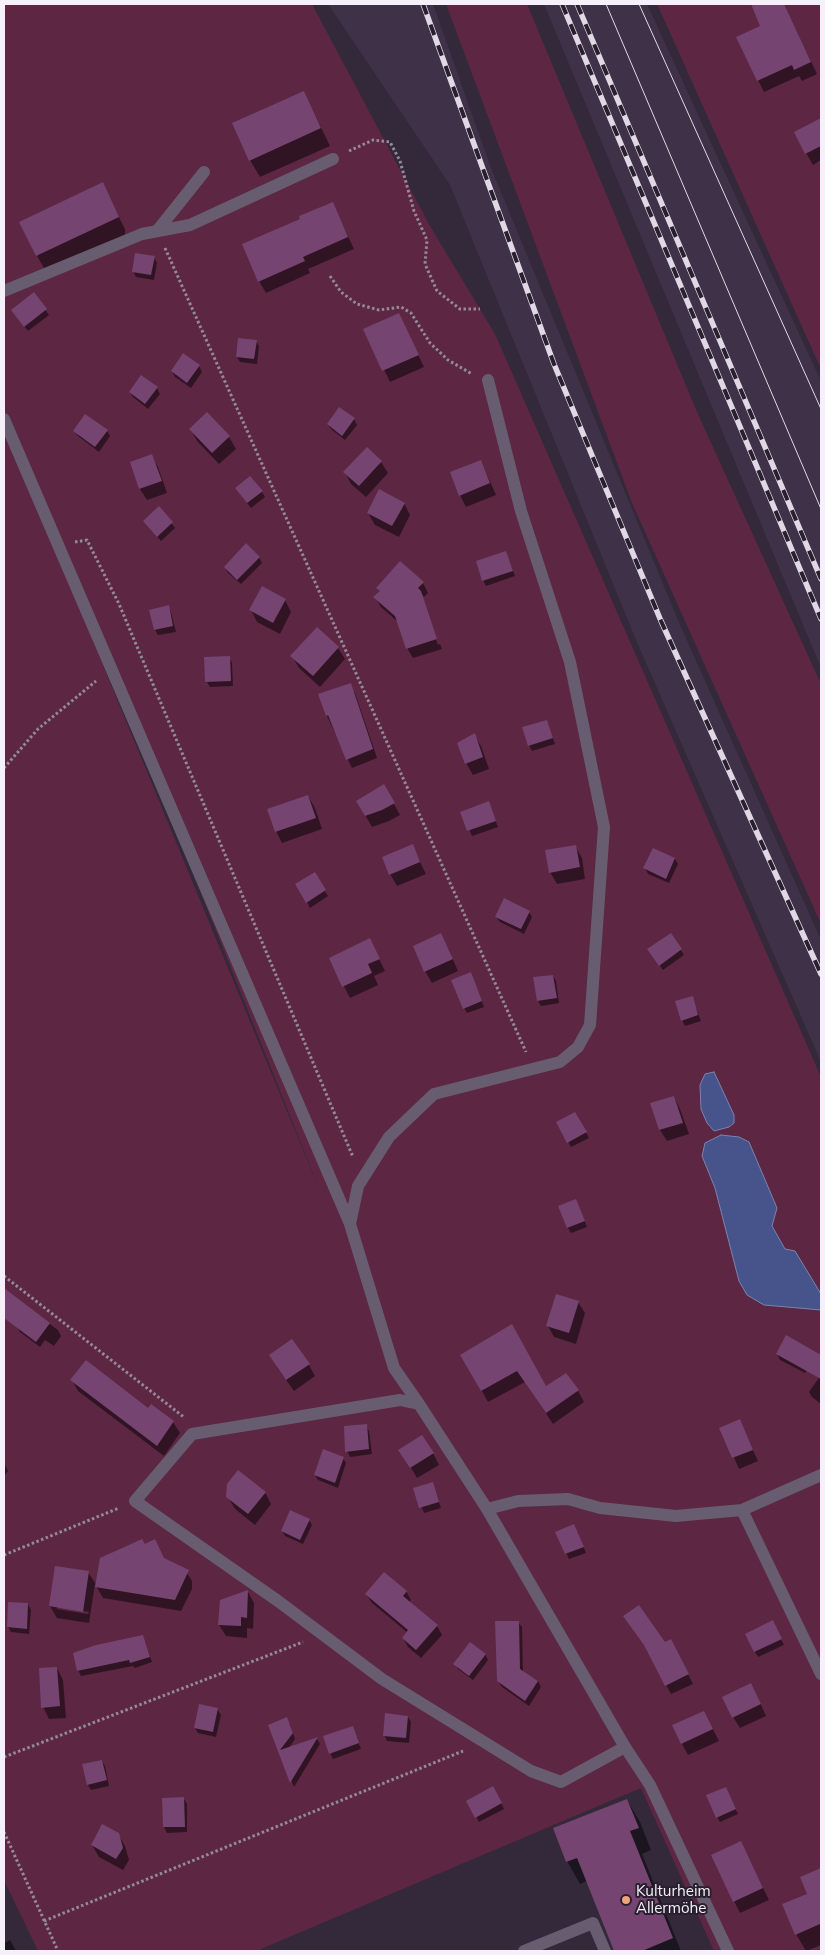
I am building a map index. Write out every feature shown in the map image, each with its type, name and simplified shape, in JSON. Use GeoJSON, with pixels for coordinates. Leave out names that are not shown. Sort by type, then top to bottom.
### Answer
{"type":"FeatureCollection","features":[{"type":"Feature","properties":{"kind":"lane"},"geometry":{"type":"LineString","coordinates":[[4,291],[142,234],[190,226],[333,159]]}},
{"type":"Feature","properties":{"kind":"lane"},"geometry":{"type":"LineString","coordinates":[[157,232],[204,172]]}},
{"type":"Feature","properties":{"kind":"lane"},"geometry":{"type":"LineString","coordinates":[[350,1224],[358,1186],[389,1137],[434,1094],[560,1062],[578,1048],[590,1024],[604,827],[570,662],[521,511],[488,380]]}},
{"type":"Feature","properties":{"kind":"lane"},"geometry":{"type":"LineString","coordinates":[[4,419],[350,1224],[394,1368],[487,1509],[625,1747],[650,1785],[728,1951]]}},
{"type":"Feature","properties":{"kind":"lane"},"geometry":{"type":"LineString","coordinates":[[418,1404],[400,1400],[192,1434],[134,1501],[278,1601],[382,1680],[531,1771],[561,1782],[625,1747]]}},
{"type":"Feature","properties":{"kind":"lane"},"geometry":{"type":"LineString","coordinates":[[487,1509],[518,1501],[568,1500],[600,1508],[676,1516],[742,1510],[821,1475]]}},
{"type":"Feature","properties":{"kind":"lane"},"geometry":{"type":"LineString","coordinates":[[742,1510],[821,1674]]}},
{"type":"Feature","properties":{"kind":"lane"},"geometry":{"type":"LineString","coordinates":[[524,1951],[592,1923],[605,1951]]}},
{"type":"Feature","properties":{"kind":"path"},"geometry":{"type":"LineString","coordinates":[[333,159],[373,140],[390,142],[400,161],[414,210],[427,240],[425,264],[437,291],[460,308],[480,309]]}},
{"type":"Feature","properties":{"kind":"path"},"geometry":{"type":"LineString","coordinates":[[157,232],[534,1069]]}},
{"type":"Feature","properties":{"kind":"path"},"geometry":{"type":"LineString","coordinates":[[330,276],[341,292],[357,304],[379,310],[401,308],[411,313],[430,343],[448,360],[464,371],[488,380]]}},
{"type":"Feature","properties":{"kind":"path"},"geometry":{"type":"LineString","coordinates":[[57,543],[87,540],[119,604],[363,1178]]}},
{"type":"Feature","properties":{"kind":"path"},"geometry":{"type":"LineString","coordinates":[[4,768],[38,729],[111,668]]}},
{"type":"Feature","properties":{"kind":"path"},"geometry":{"type":"LineString","coordinates":[[4,1276],[203,1432]]}},
{"type":"Feature","properties":{"kind":"path"},"geometry":{"type":"LineString","coordinates":[[4,1556],[134,1501]]}},
{"type":"Feature","properties":{"kind":"path"},"geometry":{"type":"LineString","coordinates":[[4,1756],[322,1634]]}},
{"type":"Feature","properties":{"kind":"path"},"geometry":{"type":"LineString","coordinates":[[44,1921],[484,1742]]}},
{"type":"Feature","properties":{"kind":"path"},"geometry":{"type":"LineString","coordinates":[[4,1832],[58,1951]]}},
{"type":"Feature","properties":{"kind":"shaded area"},"geometry":{"type":"Polygon","coordinates":[[[4,4],[312,4],[430,226],[495,334],[821,1077],[821,1951],[714,1951],[641,1788],[261,1949],[262,1951],[38,1951],[4,1880],[4,4]],[[58,556],[320,1191],[111,668],[58,556]]]}},
{"type":"Feature","properties":{"kind":"shaded area"},"geometry":{"type":"Polygon","coordinates":[[[328,4],[433,4],[491,168],[680,625],[821,940],[821,1062],[636,640],[450,185],[328,4]]]}},
{"type":"Feature","properties":{"kind":"shaded area"},"geometry":{"type":"Polygon","coordinates":[[[446,4],[527,4],[697,412],[821,684],[821,924],[632,503],[446,4]]]}},
{"type":"Feature","properties":{"kind":"shaded area"},"geometry":{"type":"Polygon","coordinates":[[[544,4],[647,4],[821,381],[821,668],[544,4]]]}},
{"type":"Feature","properties":{"kind":"shaded area"},"geometry":{"type":"Polygon","coordinates":[[[657,4],[821,4],[821,369],[657,4]]]}},
{"type":"Feature","properties":{"kind":"water"},"geometry":{"type":"Polygon","coordinates":[[[714,1072],[734,1115],[734,1123],[729,1127],[714,1131],[707,1123],[701,1109],[700,1085],[705,1074],[714,1072]]]}},
{"type":"Feature","properties":{"kind":"water"},"geometry":{"type":"Polygon","coordinates":[[[721,1135],[739,1137],[749,1142],[777,1208],[772,1226],[785,1249],[795,1251],[821,1294],[821,1310],[764,1305],[747,1295],[739,1281],[715,1188],[702,1156],[705,1143],[721,1135]]]}},
{"type":"Feature","properties":{"kind":"building"},"geometry":{"type":"Polygon","coordinates":[[[751,4],[784,4],[811,62],[794,70],[792,65],[757,81],[736,37],[760,26],[751,4]]]}},
{"type":"Feature","properties":{"kind":"building"},"geometry":{"type":"Polygon","coordinates":[[[304,91],[321,128],[249,161],[232,123],[304,91]]]}},
{"type":"Feature","properties":{"kind":"building"},"geometry":{"type":"Polygon","coordinates":[[[821,118],[821,146],[805,154],[794,132],[821,118]]]}},
{"type":"Feature","properties":{"kind":"building"},"geometry":{"type":"Polygon","coordinates":[[[103,182],[119,217],[36,256],[19,222],[103,182]]]}},
{"type":"Feature","properties":{"kind":"building"},"geometry":{"type":"Polygon","coordinates":[[[333,202],[348,237],[303,257],[305,261],[258,282],[242,244],[300,219],[299,216],[333,202]]]}},
{"type":"Feature","properties":{"kind":"building"},"geometry":{"type":"Polygon","coordinates":[[[135,253],[155,256],[151,275],[132,272],[135,253]]]}},
{"type":"Feature","properties":{"kind":"building"},"geometry":{"type":"Polygon","coordinates":[[[34,292],[47,309],[24,327],[11,310],[34,292]]]}},
{"type":"Feature","properties":{"kind":"building"},"geometry":{"type":"Polygon","coordinates":[[[399,313],[419,355],[382,371],[363,329],[399,313]]]}},
{"type":"Feature","properties":{"kind":"building"},"geometry":{"type":"Polygon","coordinates":[[[238,338],[257,340],[254,359],[236,357],[238,338]]]}},
{"type":"Feature","properties":{"kind":"building"},"geometry":{"type":"Polygon","coordinates":[[[183,353],[200,365],[187,383],[171,371],[183,353]]]}},
{"type":"Feature","properties":{"kind":"building"},"geometry":{"type":"Polygon","coordinates":[[[141,375],[158,387],[145,404],[129,392],[141,375]]]}},
{"type":"Feature","properties":{"kind":"building"},"geometry":{"type":"Polygon","coordinates":[[[339,407],[355,418],[342,436],[327,424],[339,407]]]}},
{"type":"Feature","properties":{"kind":"building"},"geometry":{"type":"Polygon","coordinates":[[[207,412],[230,436],[212,453],[189,429],[207,412]]]}},
{"type":"Feature","properties":{"kind":"building"},"geometry":{"type":"Polygon","coordinates":[[[85,414],[108,430],[95,447],[73,431],[85,414]]]}},
{"type":"Feature","properties":{"kind":"building"},"geometry":{"type":"Polygon","coordinates":[[[367,447],[382,461],[359,486],[343,472],[367,447]]]}},
{"type":"Feature","properties":{"kind":"building"},"geometry":{"type":"Polygon","coordinates":[[[152,454],[162,481],[139,489],[130,462],[152,454]]]}},
{"type":"Feature","properties":{"kind":"building"},"geometry":{"type":"Polygon","coordinates":[[[481,460],[490,483],[459,496],[450,472],[481,460]]]}},
{"type":"Feature","properties":{"kind":"building"},"geometry":{"type":"Polygon","coordinates":[[[250,476],[263,491],[247,503],[235,488],[250,476]]]}},
{"type":"Feature","properties":{"kind":"building"},"geometry":{"type":"Polygon","coordinates":[[[379,489],[405,503],[392,526],[367,513],[379,489]]]}},
{"type":"Feature","properties":{"kind":"building"},"geometry":{"type":"Polygon","coordinates":[[[159,506],[173,522],[157,537],[143,521],[159,506]]]}},
{"type":"Feature","properties":{"kind":"building"},"geometry":{"type":"Polygon","coordinates":[[[246,543],[260,557],[237,580],[224,567],[246,543]]]}},
{"type":"Feature","properties":{"kind":"building"},"geometry":{"type":"Polygon","coordinates":[[[506,551],[513,571],[482,581],[476,561],[506,551]]]}},
{"type":"Feature","properties":{"kind":"building"},"geometry":{"type":"Polygon","coordinates":[[[400,561],[424,582],[418,588],[421,591],[437,639],[406,649],[395,616],[373,597],[380,591],[376,588],[400,561]]]}},
{"type":"Feature","properties":{"kind":"building"},"geometry":{"type":"Polygon","coordinates":[[[262,586],[286,599],[273,623],[249,610],[262,586]]]}},
{"type":"Feature","properties":{"kind":"building"},"geometry":{"type":"Polygon","coordinates":[[[169,605],[173,626],[154,630],[149,610],[169,605]]]}},
{"type":"Feature","properties":{"kind":"building"},"geometry":{"type":"Polygon","coordinates":[[[317,627],[339,647],[313,676],[290,656],[317,627]]]}},
{"type":"Feature","properties":{"kind":"building"},"geometry":{"type":"Polygon","coordinates":[[[230,656],[231,681],[205,682],[204,657],[230,656]]]}},
{"type":"Feature","properties":{"kind":"building"},"geometry":{"type":"Polygon","coordinates":[[[351,683],[373,749],[346,760],[318,694],[351,683]]]}},
{"type":"Feature","properties":{"kind":"building"},"geometry":{"type":"Polygon","coordinates":[[[547,720],[553,738],[528,746],[522,727],[547,720]]]}},
{"type":"Feature","properties":{"kind":"building"},"geometry":{"type":"Polygon","coordinates":[[[475,733],[483,757],[465,764],[457,743],[475,733]]]}},
{"type":"Feature","properties":{"kind":"building"},"geometry":{"type":"Polygon","coordinates":[[[384,784],[395,803],[365,816],[356,801],[384,784]]]}},
{"type":"Feature","properties":{"kind":"building"},"geometry":{"type":"Polygon","coordinates":[[[308,795],[316,818],[275,832],[267,809],[308,795]]]}},
{"type":"Feature","properties":{"kind":"building"},"geometry":{"type":"Polygon","coordinates":[[[489,801],[496,821],[467,831],[460,812],[489,801]]]}},
{"type":"Feature","properties":{"kind":"building"},"geometry":{"type":"Polygon","coordinates":[[[413,844],[420,862],[389,875],[382,857],[413,844]]]}},
{"type":"Feature","properties":{"kind":"building"},"geometry":{"type":"Polygon","coordinates":[[[576,845],[580,867],[549,873],[545,850],[576,845]]]}},
{"type":"Feature","properties":{"kind":"building"},"geometry":{"type":"Polygon","coordinates":[[[653,848],[675,858],[666,879],[643,868],[653,848]]]}},
{"type":"Feature","properties":{"kind":"building"},"geometry":{"type":"Polygon","coordinates":[[[315,872],[326,890],[306,903],[295,884],[315,872]]]}},
{"type":"Feature","properties":{"kind":"building"},"geometry":{"type":"Polygon","coordinates":[[[504,898],[530,911],[521,929],[495,917],[504,898]]]}},
{"type":"Feature","properties":{"kind":"building"},"geometry":{"type":"Polygon","coordinates":[[[441,933],[453,959],[424,972],[413,946],[441,933]]]}},
{"type":"Feature","properties":{"kind":"building"},"geometry":{"type":"Polygon","coordinates":[[[671,933],[682,949],[659,966],[647,949],[671,933]]]}},
{"type":"Feature","properties":{"kind":"building"},"geometry":{"type":"Polygon","coordinates":[[[370,938],[380,959],[368,964],[372,973],[342,987],[329,958],[370,938]]]}},
{"type":"Feature","properties":{"kind":"building"},"geometry":{"type":"Polygon","coordinates":[[[471,972],[482,1001],[463,1009],[451,980],[471,972]]]}},
{"type":"Feature","properties":{"kind":"building"},"geometry":{"type":"Polygon","coordinates":[[[553,975],[557,998],[537,1001],[533,977],[553,975]]]}},
{"type":"Feature","properties":{"kind":"building"},"geometry":{"type":"Polygon","coordinates":[[[693,996],[698,1015],[681,1021],[675,1001],[693,996]]]}},
{"type":"Feature","properties":{"kind":"building"},"geometry":{"type":"Polygon","coordinates":[[[674,1096],[683,1123],[659,1130],[650,1103],[674,1096]]]}},
{"type":"Feature","properties":{"kind":"building"},"geometry":{"type":"Polygon","coordinates":[[[575,1112],[587,1132],[567,1143],[556,1122],[575,1112]]]}},
{"type":"Feature","properties":{"kind":"building"},"geometry":{"type":"Polygon","coordinates":[[[576,1199],[585,1221],[567,1228],[558,1206],[576,1199]]]}},
{"type":"Feature","properties":{"kind":"building"},"geometry":{"type":"Polygon","coordinates":[[[4,1288],[50,1323],[36,1342],[4,1318],[4,1288]]]}},
{"type":"Feature","properties":{"kind":"building"},"geometry":{"type":"Polygon","coordinates":[[[556,1294],[579,1301],[569,1333],[546,1326],[556,1294]]]}},
{"type":"Feature","properties":{"kind":"building"},"geometry":{"type":"Polygon","coordinates":[[[512,1324],[546,1386],[566,1373],[579,1390],[546,1413],[517,1371],[481,1391],[460,1355],[512,1324]]]}},
{"type":"Feature","properties":{"kind":"building"},"geometry":{"type":"Polygon","coordinates":[[[786,1335],[821,1355],[821,1379],[776,1354],[786,1335]]]}},
{"type":"Feature","properties":{"kind":"building"},"geometry":{"type":"Polygon","coordinates":[[[292,1339],[310,1364],[286,1380],[269,1355],[292,1339]]]}},
{"type":"Feature","properties":{"kind":"building"},"geometry":{"type":"Polygon","coordinates":[[[86,1360],[148,1408],[151,1404],[174,1421],[157,1446],[70,1380],[86,1360]]]}},
{"type":"Feature","properties":{"kind":"building"},"geometry":{"type":"Polygon","coordinates":[[[740,1419],[753,1450],[732,1458],[719,1428],[740,1419]]]}},
{"type":"Feature","properties":{"kind":"building"},"geometry":{"type":"Polygon","coordinates":[[[367,1424],[369,1449],[345,1452],[344,1426],[367,1424]]]}},
{"type":"Feature","properties":{"kind":"building"},"geometry":{"type":"Polygon","coordinates":[[[422,1435],[434,1453],[410,1468],[398,1450],[422,1435]]]}},
{"type":"Feature","properties":{"kind":"building"},"geometry":{"type":"Polygon","coordinates":[[[323,1449],[344,1457],[335,1483],[314,1475],[323,1449]]]}},
{"type":"Feature","properties":{"kind":"building"},"geometry":{"type":"Polygon","coordinates":[[[238,1470],[266,1492],[248,1514],[226,1497],[227,1484],[238,1470]]]}},
{"type":"Feature","properties":{"kind":"building"},"geometry":{"type":"Polygon","coordinates":[[[433,1482],[439,1502],[419,1508],[413,1488],[433,1482]]]}},
{"type":"Feature","properties":{"kind":"building"},"geometry":{"type":"Polygon","coordinates":[[[290,1510],[310,1519],[300,1540],[281,1531],[290,1510]]]}},
{"type":"Feature","properties":{"kind":"building"},"geometry":{"type":"Polygon","coordinates":[[[574,1524],[584,1547],[565,1554],[555,1532],[574,1524]]]}},
{"type":"Feature","properties":{"kind":"building"},"geometry":{"type":"Polygon","coordinates":[[[142,1539],[145,1544],[155,1539],[164,1558],[189,1570],[175,1600],[95,1587],[100,1558],[142,1539]]]}},
{"type":"Feature","properties":{"kind":"building"},"geometry":{"type":"Polygon","coordinates":[[[55,1566],[89,1571],[83,1612],[49,1606],[55,1566]]]}},
{"type":"Feature","properties":{"kind":"building"},"geometry":{"type":"Polygon","coordinates":[[[384,1572],[407,1591],[403,1596],[438,1625],[416,1650],[402,1638],[408,1630],[365,1594],[384,1572]]]}},
{"type":"Feature","properties":{"kind":"building"},"geometry":{"type":"Polygon","coordinates":[[[248,1590],[247,1618],[241,1617],[241,1626],[218,1625],[220,1600],[248,1590]]]}},
{"type":"Feature","properties":{"kind":"building"},"geometry":{"type":"Polygon","coordinates":[[[8,1602],[28,1603],[27,1629],[7,1627],[8,1602]]]}},
{"type":"Feature","properties":{"kind":"building"},"geometry":{"type":"Polygon","coordinates":[[[639,1605],[665,1642],[671,1639],[689,1674],[665,1686],[644,1645],[623,1616],[639,1605]]]}},
{"type":"Feature","properties":{"kind":"building"},"geometry":{"type":"Polygon","coordinates":[[[773,1620],[782,1639],[754,1652],[745,1634],[773,1620]]]}},
{"type":"Feature","properties":{"kind":"building"},"geometry":{"type":"Polygon","coordinates":[[[495,1621],[519,1621],[520,1669],[538,1681],[525,1701],[497,1681],[495,1621]]]}},
{"type":"Feature","properties":{"kind":"building"},"geometry":{"type":"Polygon","coordinates":[[[143,1635],[150,1657],[130,1663],[129,1660],[77,1671],[73,1653],[96,1645],[143,1635]]]}},
{"type":"Feature","properties":{"kind":"building"},"geometry":{"type":"Polygon","coordinates":[[[470,1642],[486,1654],[469,1676],[453,1664],[470,1642]]]}},
{"type":"Feature","properties":{"kind":"building"},"geometry":{"type":"Polygon","coordinates":[[[57,1667],[60,1706],[41,1708],[39,1668],[57,1667]]]}},
{"type":"Feature","properties":{"kind":"building"},"geometry":{"type":"Polygon","coordinates":[[[751,1683],[761,1704],[732,1718],[722,1697],[751,1683]]]}},
{"type":"Feature","properties":{"kind":"building"},"geometry":{"type":"Polygon","coordinates":[[[199,1704],[218,1708],[213,1732],[194,1728],[199,1704]]]}},
{"type":"Feature","properties":{"kind":"building"},"geometry":{"type":"Polygon","coordinates":[[[704,1711],[713,1729],[681,1744],[672,1725],[704,1711]]]}},
{"type":"Feature","properties":{"kind":"building"},"geometry":{"type":"Polygon","coordinates":[[[385,1713],[408,1716],[406,1738],[383,1736],[385,1713]]]}},
{"type":"Feature","properties":{"kind":"building"},"geometry":{"type":"Polygon","coordinates":[[[287,1717],[293,1733],[280,1750],[318,1737],[290,1783],[268,1725],[287,1717]]]}},
{"type":"Feature","properties":{"kind":"building"},"geometry":{"type":"Polygon","coordinates":[[[353,1726],[359,1743],[329,1754],[323,1736],[353,1726]]]}},
{"type":"Feature","properties":{"kind":"building"},"geometry":{"type":"Polygon","coordinates":[[[102,1760],[107,1780],[87,1785],[82,1764],[102,1760]]]}},
{"type":"Feature","properties":{"kind":"building"},"geometry":{"type":"Polygon","coordinates":[[[493,1786],[502,1803],[475,1818],[466,1801],[493,1786]]]}},
{"type":"Feature","properties":{"kind":"building"},"geometry":{"type":"Polygon","coordinates":[[[726,1787],[736,1809],[716,1818],[706,1795],[726,1787]]]}},
{"type":"Feature","properties":{"kind":"building"},"geometry":{"type":"Polygon","coordinates":[[[184,1797],[185,1827],[163,1827],[162,1798],[184,1797]]]}},
{"type":"Feature","properties":{"kind":"building","name":"Kulturheim Allermöhe"},"geometry":{"type":"Polygon","coordinates":[[[627,1799],[639,1828],[630,1831],[673,1938],[642,1951],[614,1951],[577,1858],[566,1862],[553,1828],[627,1799]]]}},
{"type":"Feature","properties":{"kind":"building"},"geometry":{"type":"Polygon","coordinates":[[[102,1824],[119,1833],[123,1848],[116,1859],[91,1845],[102,1824]]]}},
{"type":"Feature","properties":{"kind":"building"},"geometry":{"type":"Polygon","coordinates":[[[741,1841],[763,1888],[733,1902],[711,1855],[741,1841]]]}},
{"type":"Feature","properties":{"kind":"building"},"geometry":{"type":"Polygon","coordinates":[[[821,1868],[821,1928],[820,1924],[795,1935],[782,1904],[807,1894],[800,1877],[821,1868]]]}},
{"type":"Feature","properties":{"kind":"tram line"},"geometry":{"type":"LineString","coordinates":[[606,4],[821,509]]}},
{"type":"Feature","properties":{"kind":"tram line"},"geometry":{"type":"LineString","coordinates":[[639,4],[821,409]]}},
{"type":"Feature","properties":{"kind":"railway"},"geometry":{"type":"LineString","coordinates":[[423,4],[554,364],[661,621],[821,974]]}},
{"type":"Feature","properties":{"kind":"railway"},"geometry":{"type":"LineString","coordinates":[[562,4],[821,619]]}},
{"type":"Feature","properties":{"kind":"railway"},"geometry":{"type":"LineString","coordinates":[[577,4],[821,579]]}},
{"type":"Feature","properties":{"kind":"place","name":"Kulturheim Allermöhe"},"geometry":{"type":"Point","coordinates":[626,1900]}}]}
